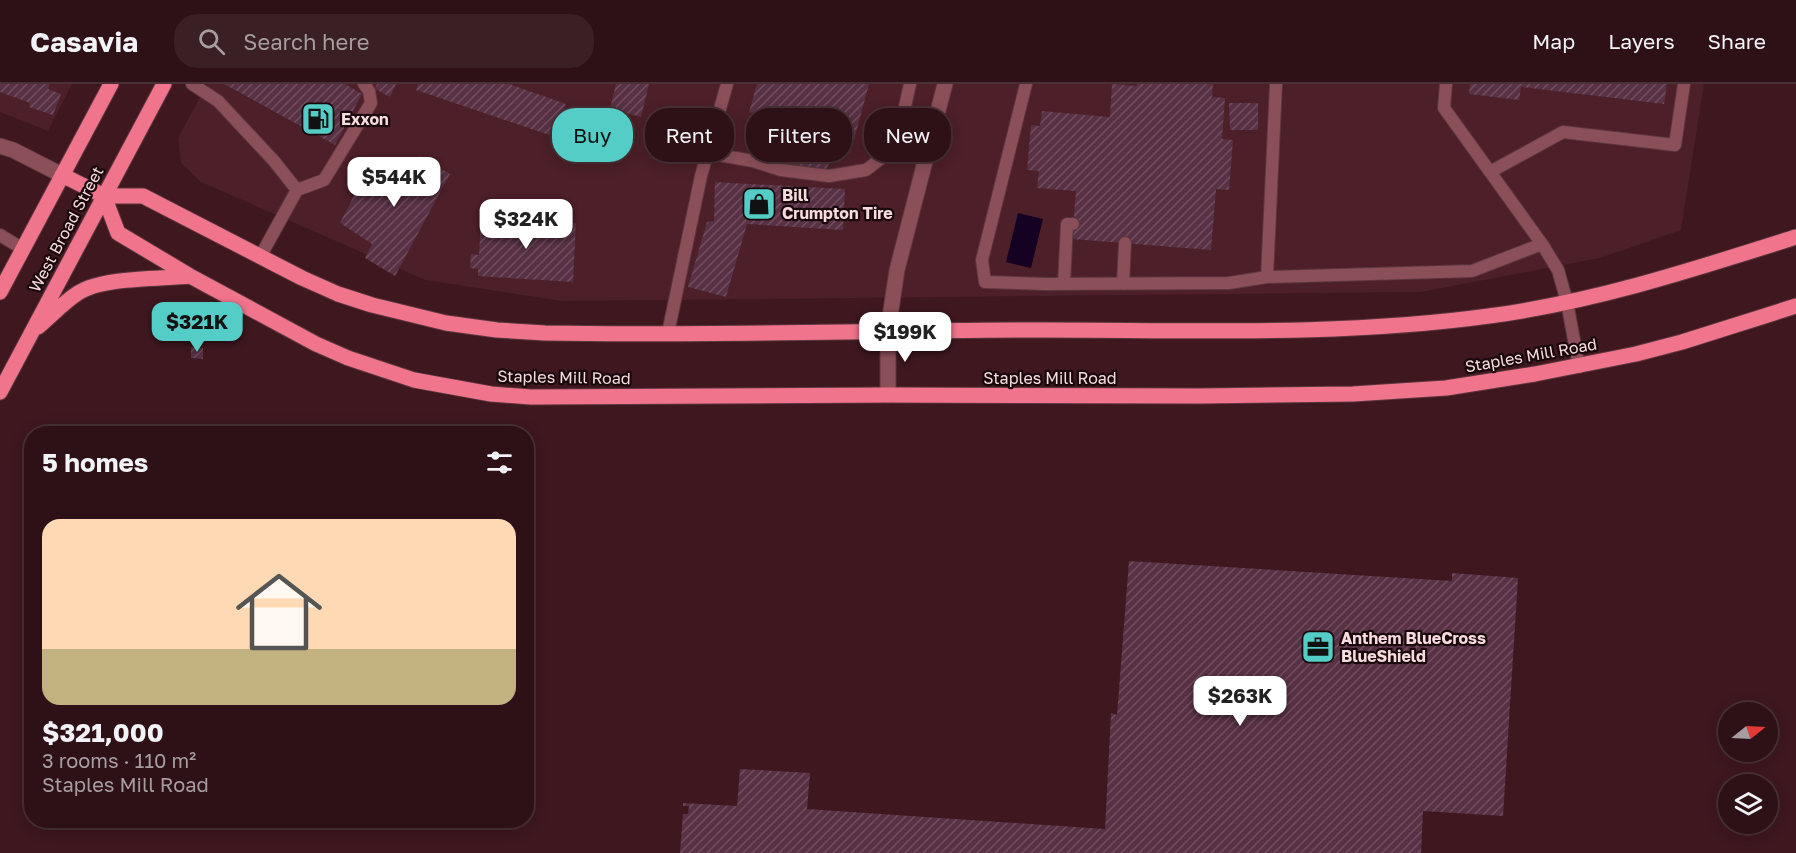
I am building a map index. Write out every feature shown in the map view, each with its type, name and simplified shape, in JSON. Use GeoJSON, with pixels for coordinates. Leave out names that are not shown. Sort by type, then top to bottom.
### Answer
{"type":"FeatureCollection","features":[{"type":"Feature","properties":{"kind":"main road","name":"West Broad Street"},"geometry":{"type":"LineString","coordinates":[[0,292],[111,84]]}},
{"type":"Feature","properties":{"kind":"main road","name":"West Broad Street"},"geometry":{"type":"LineString","coordinates":[[0,392],[164,84]]}},
{"type":"Feature","properties":{"kind":"main road"},"geometry":{"type":"LineString","coordinates":[[62,175],[104,196],[143,196],[260,257],[338,294],[382,308],[446,323],[497,330],[545,333],[1303,330],[1389,327],[1492,316],[1567,302],[1634,287],[1796,237]]}},
{"type":"Feature","properties":{"kind":"main road","name":"Staples Mill Road"},"geometry":{"type":"LineString","coordinates":[[104,196],[118,233],[190,276],[316,344],[348,358],[414,380],[491,394],[567,398],[888,395],[1136,396],[1353,394],[1446,388],[1579,366],[1682,342],[1796,306]]}},
{"type":"Feature","properties":{"kind":"main road"},"geometry":{"type":"LineString","coordinates":[[31,333],[78,293],[95,285],[190,276]]}},
{"type":"Feature","properties":{"kind":"street"},"geometry":{"type":"LineString","coordinates":[[939,108],[945,84]]}},
{"type":"Feature","properties":{"kind":"street"},"geometry":{"type":"LineString","coordinates":[[0,146],[13,150],[62,175]]}},
{"type":"Feature","properties":{"kind":"street"},"geometry":{"type":"LineString","coordinates":[[888,395],[888,330],[897,270],[925,162]]}},
{"type":"Feature","properties":{"kind":"lane"},"geometry":{"type":"LineString","coordinates":[[192,84],[218,100],[274,161],[297,190]]}},
{"type":"Feature","properties":{"kind":"lane"},"geometry":{"type":"LineString","coordinates":[[211,96],[218,84]]}},
{"type":"Feature","properties":{"kind":"lane"},"geometry":{"type":"LineString","coordinates":[[260,257],[297,190],[324,180],[371,103],[369,91],[364,84]]}},
{"type":"Feature","properties":{"kind":"lane"},"geometry":{"type":"LineString","coordinates":[[720,108],[727,84]]}},
{"type":"Feature","properties":{"kind":"lane"},"geometry":{"type":"LineString","coordinates":[[905,108],[910,84]]}},
{"type":"Feature","properties":{"kind":"lane"},"geometry":{"type":"LineString","coordinates":[[1026,84],[982,260],[985,282],[1228,283],[1267,277],[1472,272],[1542,244]]}},
{"type":"Feature","properties":{"kind":"lane"},"geometry":{"type":"LineString","coordinates":[[1267,277],[1276,84]]}},
{"type":"Feature","properties":{"kind":"lane"},"geometry":{"type":"LineString","coordinates":[[1446,84],[1444,108],[1542,244],[1557,270],[1567,302],[1579,366]]}},
{"type":"Feature","properties":{"kind":"lane"},"geometry":{"type":"LineString","coordinates":[[1491,172],[1563,132],[1675,144],[1684,84]]}},
{"type":"Feature","properties":{"kind":"lane"},"geometry":{"type":"LineString","coordinates":[[734,158],[781,170],[829,176],[866,170],[876,162]]}},
{"type":"Feature","properties":{"kind":"lane"},"geometry":{"type":"LineString","coordinates":[[668,333],[705,162]]}},
{"type":"Feature","properties":{"kind":"lane"},"geometry":{"type":"LineString","coordinates":[[1064,284],[1067,224],[1073,225]]}},
{"type":"Feature","properties":{"kind":"lane"},"geometry":{"type":"LineString","coordinates":[[0,235],[23,249]]}},
{"type":"Feature","properties":{"kind":"lane"},"geometry":{"type":"LineString","coordinates":[[1123,284],[1125,243]]}},
{"type":"Feature","properties":{"kind":"shaded area"},"geometry":{"type":"Polygon","coordinates":[[[0,84],[72,84],[48,131],[0,112],[0,84]]]}},
{"type":"Feature","properties":{"kind":"shaded area"},"geometry":{"type":"Polygon","coordinates":[[[207,84],[1704,84],[1681,230],[1600,258],[1421,292],[562,301],[425,280],[201,182],[181,163],[178,138],[207,84]]]}},
{"type":"Feature","properties":{"kind":"shaded area"},"geometry":{"type":"Polygon","coordinates":[[[1018,213],[1043,219],[1031,268],[1006,262],[1018,213]]]}},
{"type":"Feature","properties":{"kind":"building"},"geometry":{"type":"Polygon","coordinates":[[[0,84],[50,84],[48,89],[61,94],[53,115],[29,107],[30,103],[0,92],[0,84]]]}},
{"type":"Feature","properties":{"kind":"building","name":"Exxon"},"geometry":{"type":"Polygon","coordinates":[[[224,84],[345,84],[362,94],[335,145],[224,84]]]}},
{"type":"Feature","properties":{"kind":"building"},"geometry":{"type":"Polygon","coordinates":[[[377,84],[396,84],[390,97],[375,89],[377,84]]]}},
{"type":"Feature","properties":{"kind":"building"},"geometry":{"type":"Polygon","coordinates":[[[418,84],[509,84],[566,104],[565,108],[552,108],[552,136],[416,90],[418,84]]]}},
{"type":"Feature","properties":{"kind":"building"},"geometry":{"type":"Polygon","coordinates":[[[616,84],[649,84],[641,117],[633,115],[633,108],[610,108],[616,84]]]}},
{"type":"Feature","properties":{"kind":"building"},"geometry":{"type":"Polygon","coordinates":[[[757,84],[869,84],[854,140],[852,140],[852,108],[750,108],[757,84]]]}},
{"type":"Feature","properties":{"kind":"building"},"geometry":{"type":"Polygon","coordinates":[[[1112,84],[1137,86],[1137,84],[1213,84],[1212,97],[1225,98],[1222,139],[1233,140],[1229,190],[1216,189],[1211,250],[1072,239],[1076,191],[1037,188],[1039,171],[1027,170],[1031,125],[1040,126],[1042,111],[1110,117],[1112,84]]]}},
{"type":"Feature","properties":{"kind":"building"},"geometry":{"type":"Polygon","coordinates":[[[1470,84],[1667,84],[1664,104],[1521,87],[1519,100],[1469,94],[1470,84]]]}},
{"type":"Feature","properties":{"kind":"building"},"geometry":{"type":"Polygon","coordinates":[[[1229,103],[1258,103],[1258,130],[1230,130],[1229,103]]]}},
{"type":"Feature","properties":{"kind":"building"},"geometry":{"type":"Polygon","coordinates":[[[420,156],[450,174],[395,276],[365,258],[372,244],[340,223],[373,159],[416,162],[420,156]]]}},
{"type":"Feature","properties":{"kind":"building"},"geometry":{"type":"Polygon","coordinates":[[[783,162],[829,162],[826,173],[783,162]]]}},
{"type":"Feature","properties":{"kind":"building"},"geometry":{"type":"Polygon","coordinates":[[[715,182],[845,189],[843,230],[747,224],[726,297],[688,287],[707,222],[714,221],[715,182]]]}},
{"type":"Feature","properties":{"kind":"building"},"geometry":{"type":"Polygon","coordinates":[[[481,218],[576,223],[573,282],[478,276],[478,269],[470,268],[471,254],[479,255],[481,218]]]}},
{"type":"Feature","properties":{"kind":"building"},"geometry":{"type":"Polygon","coordinates":[[[191,347],[203,348],[203,359],[191,358],[191,347]]]}},
{"type":"Feature","properties":{"kind":"building","name":"Anthem BlueCross BlueShield"},"geometry":{"type":"Polygon","coordinates":[[[1129,561],[1452,581],[1452,573],[1518,578],[1503,816],[1423,811],[1421,853],[680,853],[683,814],[688,814],[689,806],[683,806],[683,803],[737,806],[740,769],[810,773],[807,809],[1105,829],[1111,713],[1117,715],[1129,561]]]}},
{"type":"Feature","properties":{"kind":"place","name":"Exxon"},"geometry":{"type":"Point","coordinates":[318,119]}},
{"type":"Feature","properties":{"kind":"place","name":"Bill Crumpton Tire"},"geometry":{"type":"Point","coordinates":[759,204]}},
{"type":"Feature","properties":{"kind":"place","name":"Anthem BlueCross BlueShield"},"geometry":{"type":"Point","coordinates":[1318,647]}}]}
